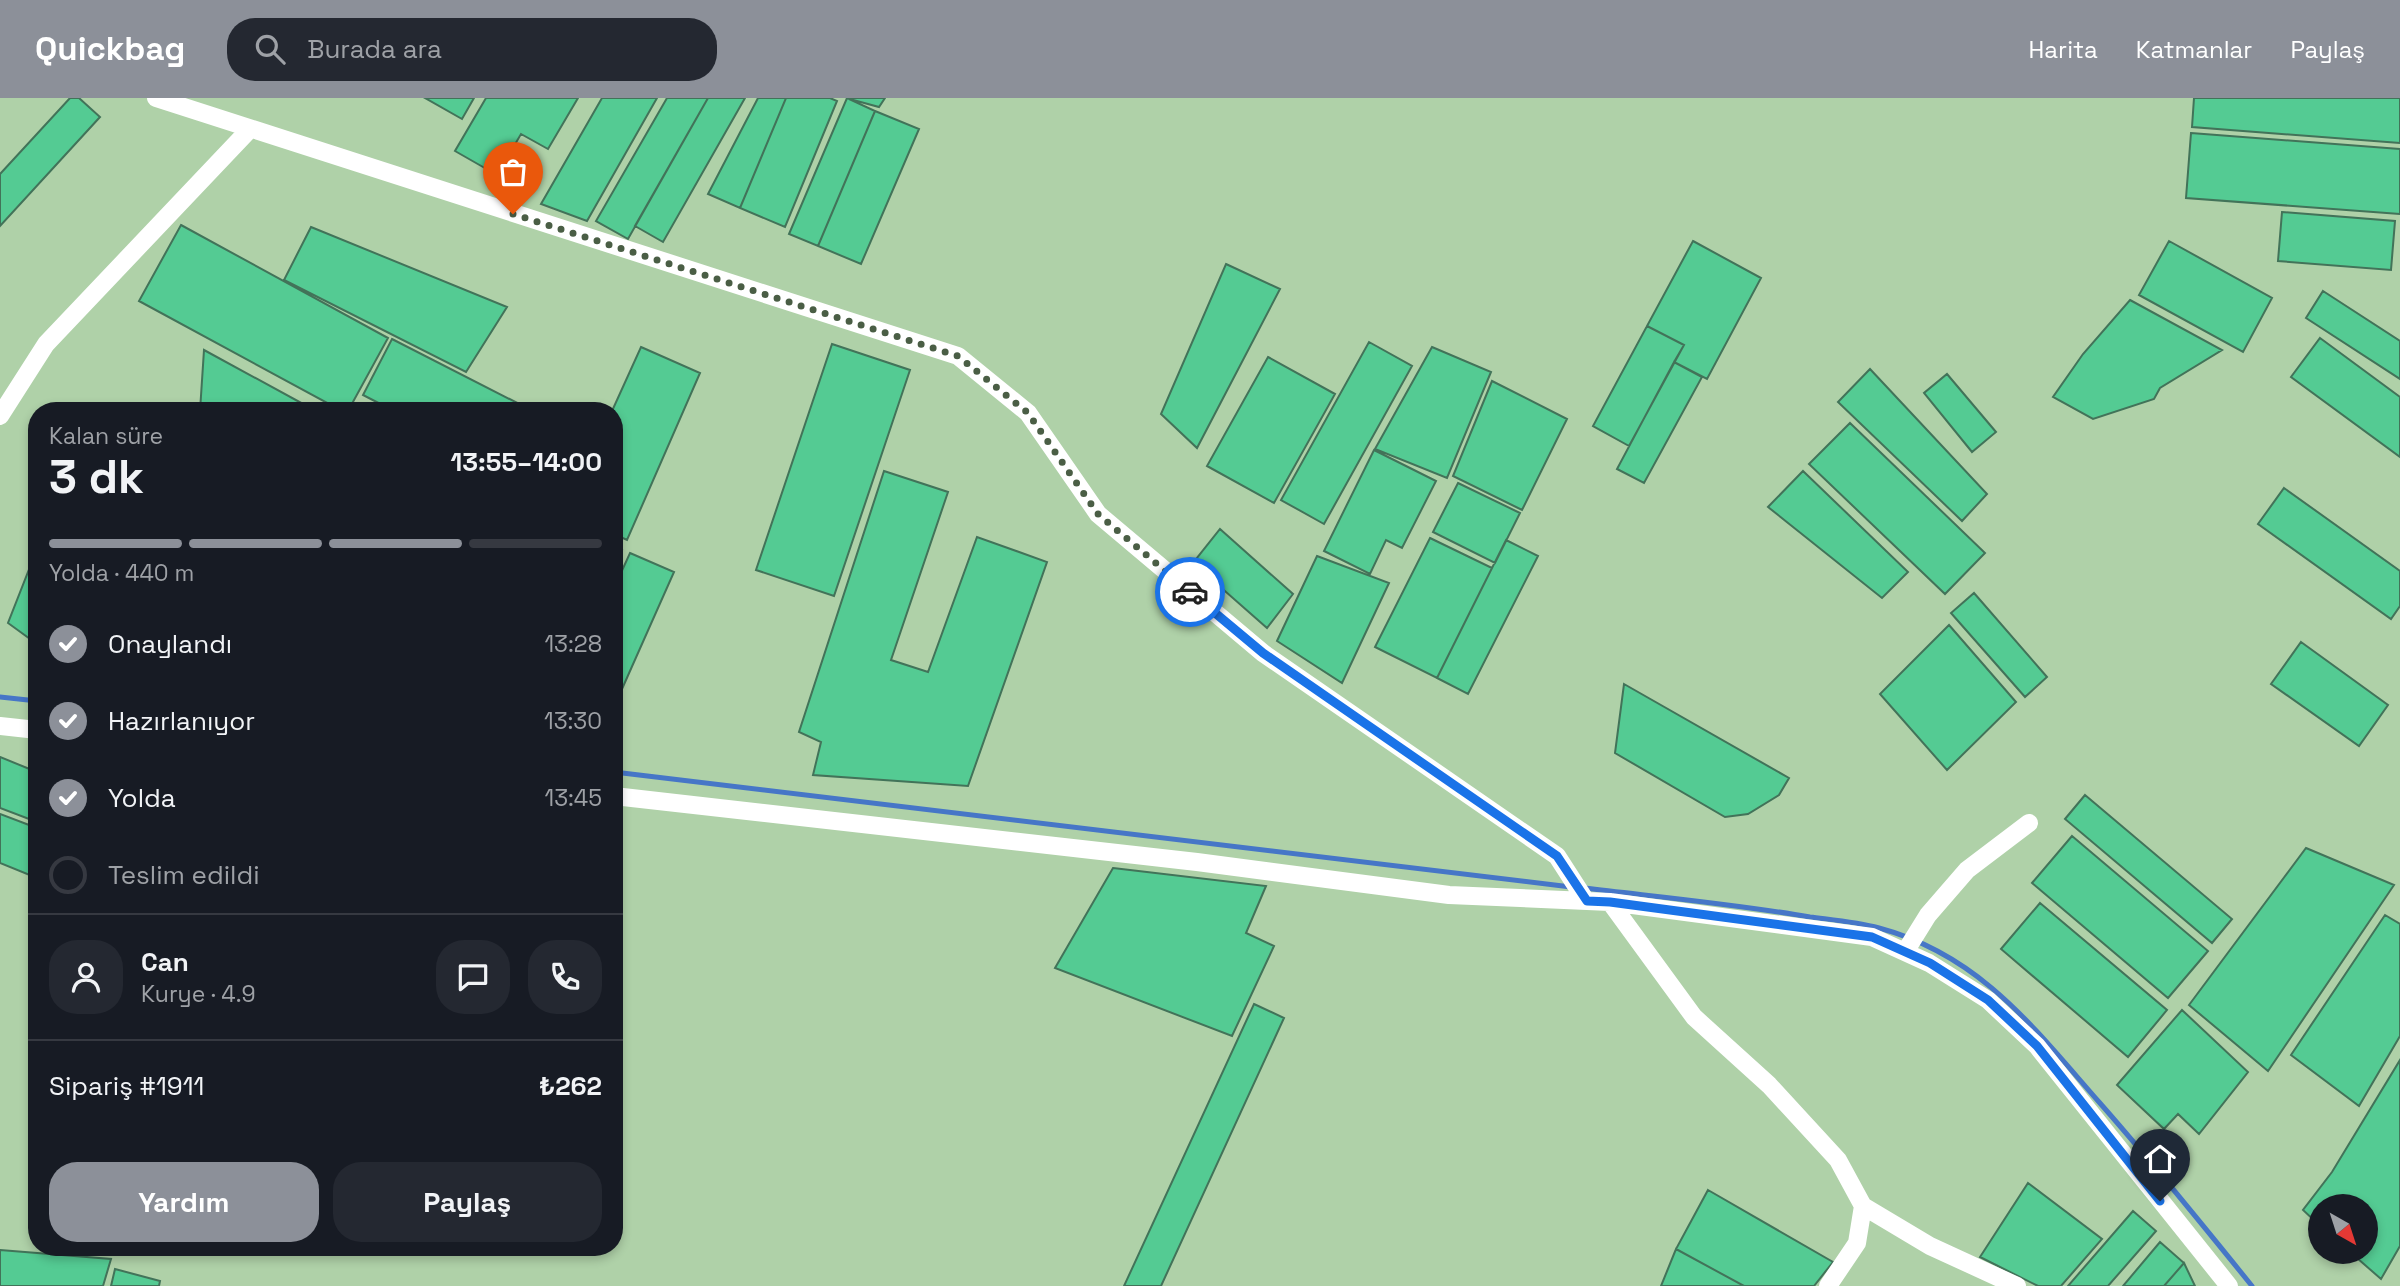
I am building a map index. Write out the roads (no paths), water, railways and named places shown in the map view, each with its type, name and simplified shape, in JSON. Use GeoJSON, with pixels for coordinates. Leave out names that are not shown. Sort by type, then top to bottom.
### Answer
{"type":"FeatureCollection","features":[{"type":"Feature","properties":{"kind":"street"},"geometry":{"type":"LineString","coordinates":[[156,98],[958,356],[1028,413],[1098,514],[1263,653],[1557,856],[1587,901]]}},
{"type":"Feature","properties":{"kind":"street"},"geometry":{"type":"LineString","coordinates":[[0,416],[46,344],[250,129]]}},
{"type":"Feature","properties":{"kind":"street"},"geometry":{"type":"LineString","coordinates":[[0,726],[28,729]]}},
{"type":"Feature","properties":{"kind":"street"},"geometry":{"type":"LineString","coordinates":[[623,797],[1197,862],[1449,895],[1610,902],[1910,944],[1930,963],[1988,1000],[2037,1046],[2229,1286]]}},
{"type":"Feature","properties":{"kind":"street"},"geometry":{"type":"LineString","coordinates":[[1910,944],[1928,915],[1967,870],[2029,822]]}},
{"type":"Feature","properties":{"kind":"street"},"geometry":{"type":"LineString","coordinates":[[1610,902],[1694,1017],[1769,1085],[1838,1160],[1863,1206],[1930,1246],[2017,1286]]}},
{"type":"Feature","properties":{"kind":"street"},"geometry":{"type":"LineString","coordinates":[[1828,1286],[1857,1243],[1863,1206]]}},
{"type":"Feature","properties":{"kind":"waterway"},"geometry":{"type":"LineString","coordinates":[[0,697],[28,700]]}},
{"type":"Feature","properties":{"kind":"waterway"},"geometry":{"type":"LineString","coordinates":[[623,773],[1571,887]]}},
{"type":"Feature","properties":{"kind":"waterway"},"geometry":{"type":"LineString","coordinates":[[1584,888],[1725,904],[1862,924],[1915,940],[1947,956],[2002,997],[2051,1047],[2158,1170],[2252,1286]]}}]}
